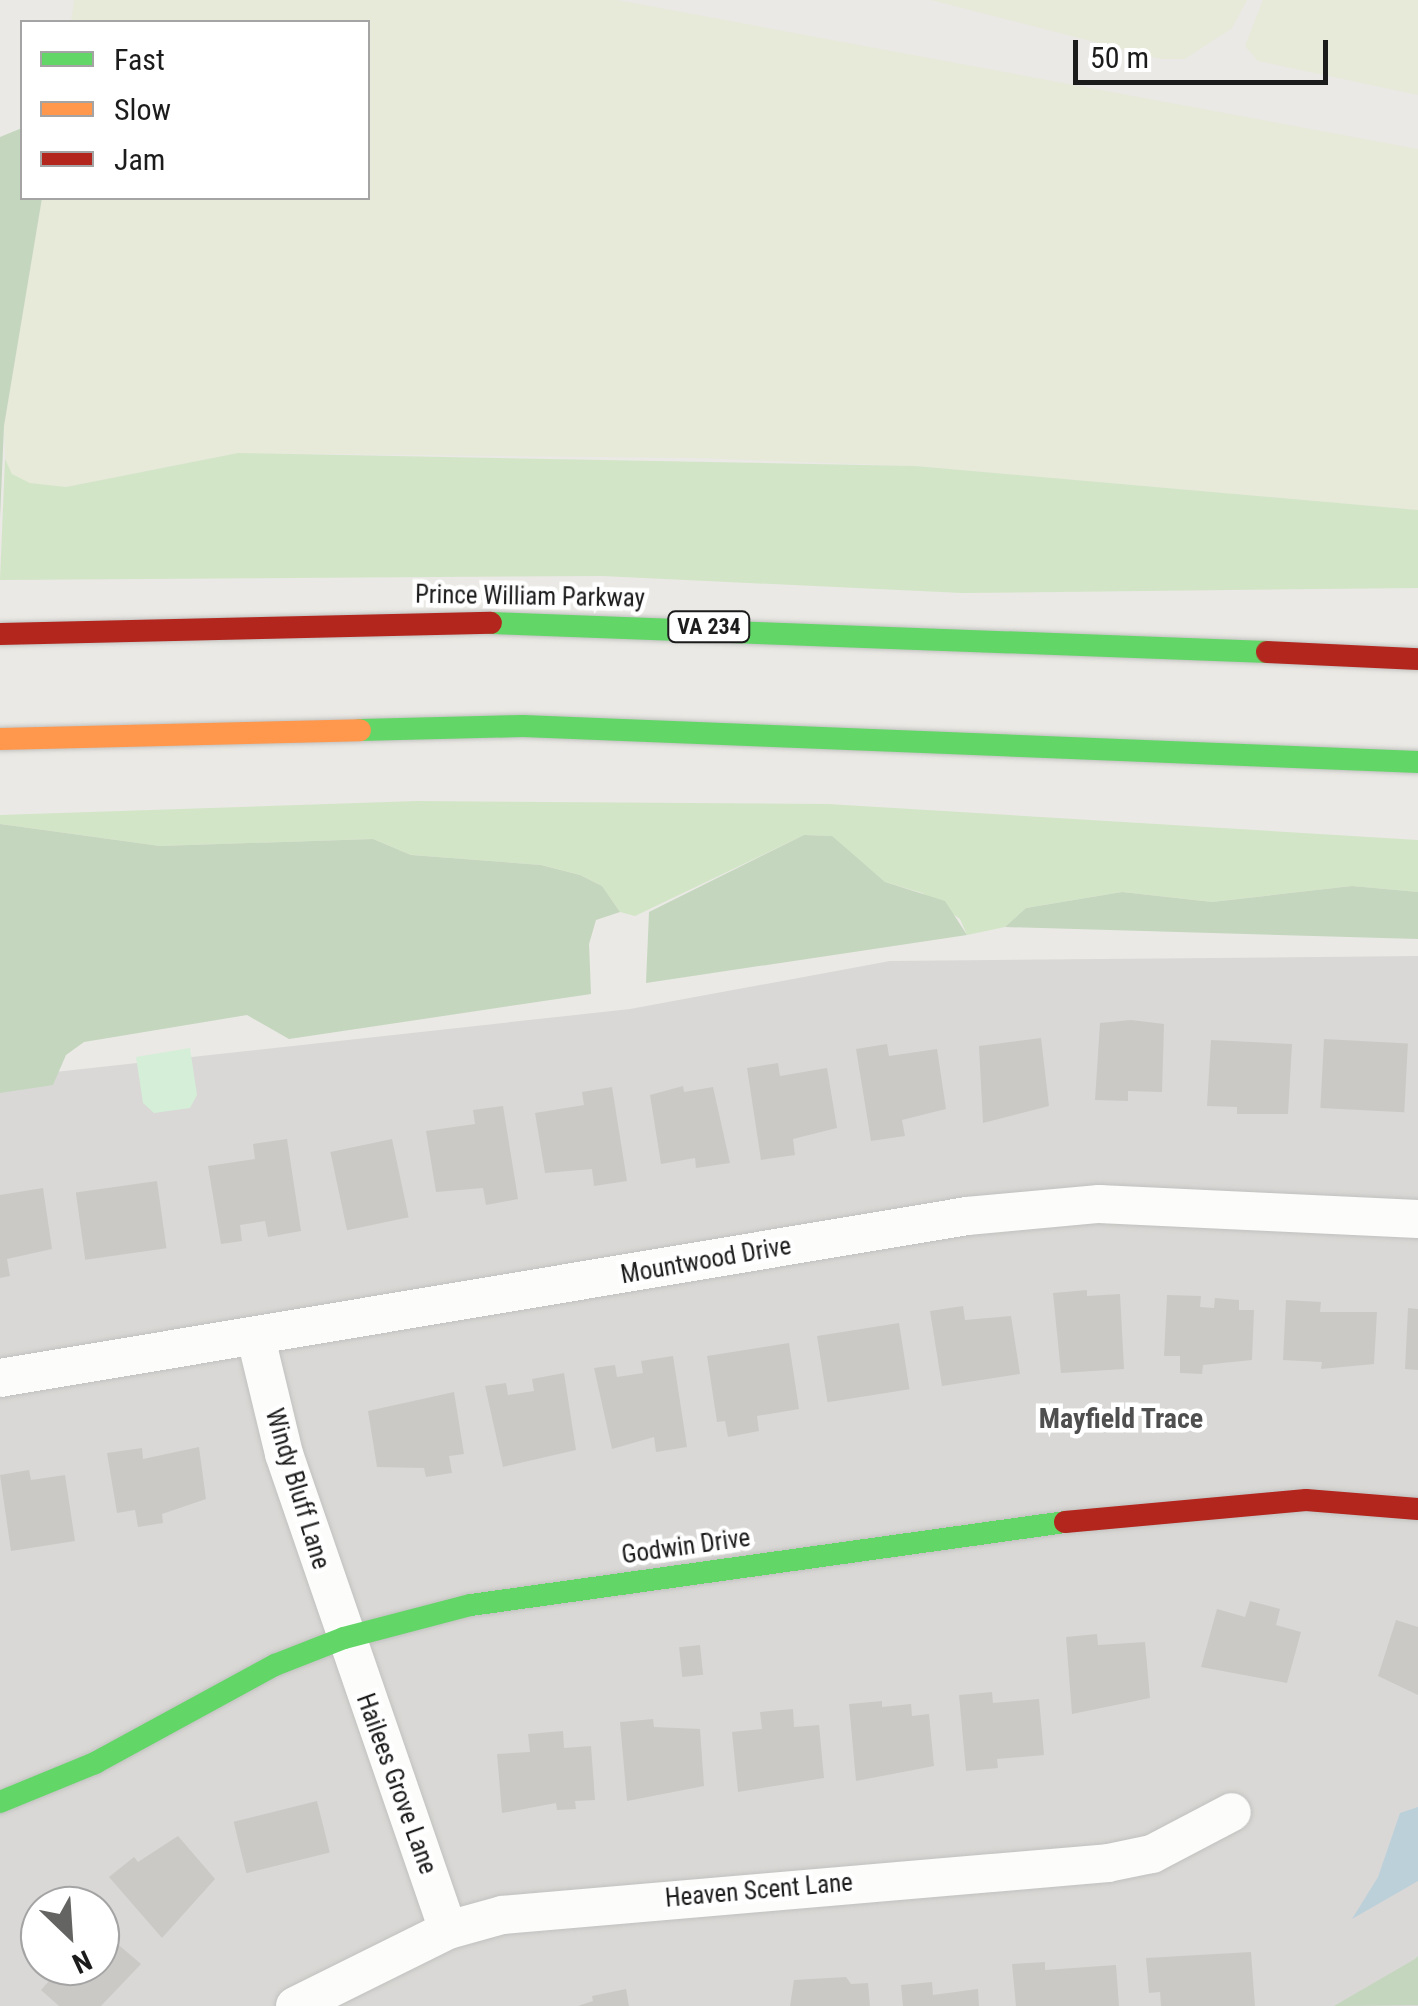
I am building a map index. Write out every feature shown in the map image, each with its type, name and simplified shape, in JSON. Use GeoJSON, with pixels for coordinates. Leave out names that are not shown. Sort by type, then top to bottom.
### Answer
{"type":"FeatureCollection","features":[{"type":"Feature","properties":{"kind":"main road","name":"Prince William Parkway"},"geometry":{"type":"LineString","coordinates":[[0,634],[450,622],[698,626],[1418,659]]}},
{"type":"Feature","properties":{"kind":"main road"},"geometry":{"type":"LineString","coordinates":[[0,739],[523,726],[1418,762]]}},
{"type":"Feature","properties":{"kind":"main road","name":"Godwin Drive"},"geometry":{"type":"LineString","coordinates":[[0,1802],[94,1763],[275,1666],[344,1638],[471,1605],[1137,1512],[1306,1500],[1418,1509]]}},
{"type":"Feature","properties":{"kind":"street","name":"Mountwood Drive"},"geometry":{"type":"LineString","coordinates":[[0,1378],[967,1216],[1098,1204],[1418,1220]]}},
{"type":"Feature","properties":{"kind":"street","name":"Windy Bluff Lane"},"geometry":{"type":"LineString","coordinates":[[256,1338],[284,1454],[344,1638]]}},
{"type":"Feature","properties":{"kind":"street","name":"Hailees Grove Lane"},"geometry":{"type":"LineString","coordinates":[[344,1638],[448,1930]]}},
{"type":"Feature","properties":{"kind":"street","name":"Heaven Scent Lane"},"geometry":{"type":"LineString","coordinates":[[295,2006],[448,1930],[561,1908],[1108,1863],[1152,1854],[1232,1812]]}},
{"type":"Feature","properties":{"kind":"shaded area"},"geometry":{"type":"Polygon","coordinates":[[[1418,956],[1418,2006],[0,2006],[0,1078],[630,1009],[890,961],[1418,956]]]}},
{"type":"Feature","properties":{"kind":"green space"},"geometry":{"type":"Polygon","coordinates":[[[74,0],[617,0],[1418,149],[1418,510],[915,466],[695,458],[238,453],[66,487],[30,483],[12,474],[5,459],[4,426],[42,200],[370,200],[370,20],[71,20],[74,0]]]}},
{"type":"Feature","properties":{"kind":"green space"},"geometry":{"type":"Polygon","coordinates":[[[931,0],[1247,0],[1232,28],[1185,59],[1161,59],[931,0]]]}},
{"type":"Feature","properties":{"kind":"green space"},"geometry":{"type":"Polygon","coordinates":[[[1263,0],[1418,0],[1418,95],[1258,61],[1245,46],[1263,0]]]}},
{"type":"Feature","properties":{"kind":"green space"},"geometry":{"type":"Polygon","coordinates":[[[20,129],[20,200],[42,200],[4,426],[0,518],[0,137],[20,129]]]}},
{"type":"Feature","properties":{"kind":"green space"},"geometry":{"type":"Polygon","coordinates":[[[238,453],[915,466],[1418,510],[1418,588],[962,593],[602,576],[0,580],[5,459],[12,474],[30,483],[66,487],[238,453]]]}},
{"type":"Feature","properties":{"kind":"green space"},"geometry":{"type":"Polygon","coordinates":[[[417,801],[828,804],[1418,840],[1418,892],[1352,886],[1212,902],[1122,892],[1026,908],[1005,927],[967,935],[960,919],[922,893],[885,882],[831,836],[804,835],[635,916],[620,912],[602,886],[580,875],[541,865],[411,855],[373,839],[160,846],[0,824],[0,815],[417,801]]]}},
{"type":"Feature","properties":{"kind":"green space"},"geometry":{"type":"Polygon","coordinates":[[[0,824],[160,846],[373,839],[411,855],[541,865],[580,875],[602,886],[620,912],[596,920],[589,944],[591,994],[289,1039],[247,1015],[84,1042],[66,1055],[53,1085],[0,1093],[0,824]]]}},
{"type":"Feature","properties":{"kind":"green space"},"geometry":{"type":"Polygon","coordinates":[[[804,835],[832,836],[885,882],[945,901],[967,935],[646,983],[649,912],[804,835]]]}},
{"type":"Feature","properties":{"kind":"green space"},"geometry":{"type":"Polygon","coordinates":[[[1352,886],[1418,892],[1418,939],[1005,927],[1026,908],[1122,892],[1212,902],[1352,886]]]}},
{"type":"Feature","properties":{"kind":"green space"},"geometry":{"type":"Polygon","coordinates":[[[190,1048],[197,1095],[190,1108],[154,1113],[143,1103],[136,1057],[190,1048]]]}},
{"type":"Feature","properties":{"kind":"green space"},"geometry":{"type":"Polygon","coordinates":[[[1418,1956],[1418,2005],[1334,2006],[1415,1959],[1418,1956]]]}},
{"type":"Feature","properties":{"kind":"water"},"geometry":{"type":"Polygon","coordinates":[[[1418,1807],[1418,1881],[1352,1919],[1378,1877],[1400,1813],[1418,1807]]]}},
{"type":"Feature","properties":{"kind":"building"},"geometry":{"type":"Polygon","coordinates":[[[1131,1020],[1164,1024],[1162,1092],[1128,1091],[1128,1101],[1095,1100],[1100,1023],[1131,1020]]]}},
{"type":"Feature","properties":{"kind":"building"},"geometry":{"type":"Polygon","coordinates":[[[1041,1038],[1049,1106],[983,1123],[979,1046],[1041,1038]]]}},
{"type":"Feature","properties":{"kind":"building"},"geometry":{"type":"Polygon","coordinates":[[[1324,1039],[1408,1043],[1404,1112],[1320,1108],[1324,1039]]]}},
{"type":"Feature","properties":{"kind":"building"},"geometry":{"type":"Polygon","coordinates":[[[1211,1040],[1292,1044],[1288,1114],[1237,1114],[1237,1107],[1207,1106],[1211,1040]]]}},
{"type":"Feature","properties":{"kind":"building"},"geometry":{"type":"Polygon","coordinates":[[[887,1044],[889,1056],[937,1049],[946,1109],[902,1120],[905,1136],[871,1141],[856,1049],[887,1044]]]}},
{"type":"Feature","properties":{"kind":"building"},"geometry":{"type":"Polygon","coordinates":[[[778,1063],[780,1076],[827,1068],[837,1128],[793,1139],[795,1155],[761,1160],[747,1068],[778,1063]]]}},
{"type":"Feature","properties":{"kind":"building"},"geometry":{"type":"Polygon","coordinates":[[[683,1086],[684,1092],[713,1087],[730,1163],[696,1168],[695,1158],[661,1164],[650,1095],[683,1086]]]}},
{"type":"Feature","properties":{"kind":"building"},"geometry":{"type":"Polygon","coordinates":[[[612,1087],[627,1181],[594,1186],[592,1169],[545,1173],[535,1113],[584,1105],[582,1092],[612,1087]]]}},
{"type":"Feature","properties":{"kind":"building"},"geometry":{"type":"Polygon","coordinates":[[[503,1106],[518,1199],[486,1205],[483,1188],[436,1192],[426,1131],[475,1124],[473,1110],[503,1106]]]}},
{"type":"Feature","properties":{"kind":"building"},"geometry":{"type":"Polygon","coordinates":[[[287,1139],[301,1231],[268,1237],[265,1221],[240,1225],[242,1241],[221,1244],[208,1166],[255,1159],[253,1144],[287,1139]]]}},
{"type":"Feature","properties":{"kind":"building"},"geometry":{"type":"Polygon","coordinates":[[[392,1139],[409,1217],[347,1230],[330,1152],[392,1139]]]}},
{"type":"Feature","properties":{"kind":"building"},"geometry":{"type":"Polygon","coordinates":[[[157,1181],[166,1248],[85,1260],[76,1192],[157,1181]]]}},
{"type":"Feature","properties":{"kind":"building"},"geometry":{"type":"Polygon","coordinates":[[[43,1188],[52,1249],[7,1259],[10,1276],[0,1278],[0,1195],[43,1188]]]}},
{"type":"Feature","properties":{"kind":"building"},"geometry":{"type":"Polygon","coordinates":[[[1087,1290],[1087,1296],[1120,1294],[1124,1369],[1061,1373],[1053,1293],[1087,1290]]]}},
{"type":"Feature","properties":{"kind":"building"},"geometry":{"type":"Polygon","coordinates":[[[1167,1295],[1201,1296],[1200,1307],[1214,1308],[1215,1298],[1239,1300],[1239,1310],[1254,1310],[1252,1360],[1203,1365],[1202,1374],[1180,1373],[1180,1356],[1164,1356],[1167,1295]]]}},
{"type":"Feature","properties":{"kind":"building"},"geometry":{"type":"Polygon","coordinates":[[[1286,1300],[1321,1302],[1320,1312],[1377,1312],[1374,1364],[1321,1369],[1322,1362],[1283,1360],[1286,1300]]]}},
{"type":"Feature","properties":{"kind":"building"},"geometry":{"type":"Polygon","coordinates":[[[963,1306],[965,1320],[1011,1316],[1020,1374],[942,1386],[930,1311],[963,1306]]]}},
{"type":"Feature","properties":{"kind":"building"},"geometry":{"type":"Polygon","coordinates":[[[1408,1308],[1418,1309],[1418,1370],[1405,1369],[1408,1308]]]}},
{"type":"Feature","properties":{"kind":"building"},"geometry":{"type":"Polygon","coordinates":[[[899,1323],[909,1389],[828,1402],[817,1336],[899,1323]]]}},
{"type":"Feature","properties":{"kind":"building"},"geometry":{"type":"Polygon","coordinates":[[[789,1343],[799,1409],[757,1416],[759,1431],[728,1437],[725,1421],[717,1422],[707,1356],[789,1343]]]}},
{"type":"Feature","properties":{"kind":"building"},"geometry":{"type":"Polygon","coordinates":[[[673,1356],[687,1447],[656,1452],[654,1437],[612,1449],[594,1368],[615,1365],[617,1377],[643,1373],[641,1361],[673,1356]]]}},
{"type":"Feature","properties":{"kind":"building"},"geometry":{"type":"Polygon","coordinates":[[[564,1373],[576,1450],[503,1467],[485,1386],[506,1383],[508,1395],[534,1391],[532,1379],[564,1373]]]}},
{"type":"Feature","properties":{"kind":"building"},"geometry":{"type":"Polygon","coordinates":[[[454,1392],[464,1454],[449,1456],[452,1473],[426,1477],[424,1468],[377,1467],[368,1411],[454,1392]]]}},
{"type":"Feature","properties":{"kind":"building"},"geometry":{"type":"Polygon","coordinates":[[[199,1447],[206,1499],[162,1514],[163,1523],[138,1527],[135,1510],[117,1513],[107,1453],[142,1448],[143,1459],[199,1447]]]}},
{"type":"Feature","properties":{"kind":"building"},"geometry":{"type":"Polygon","coordinates":[[[29,1470],[31,1480],[65,1475],[75,1541],[11,1551],[0,1475],[29,1470]]]}},
{"type":"Feature","properties":{"kind":"building"},"geometry":{"type":"Polygon","coordinates":[[[1250,1601],[1280,1609],[1276,1625],[1301,1632],[1287,1683],[1201,1667],[1217,1609],[1245,1617],[1250,1601]]]}},
{"type":"Feature","properties":{"kind":"building"},"geometry":{"type":"Polygon","coordinates":[[[1396,1620],[1418,1627],[1418,1695],[1378,1676],[1396,1620]]]}},
{"type":"Feature","properties":{"kind":"building"},"geometry":{"type":"Polygon","coordinates":[[[1097,1634],[1098,1645],[1145,1642],[1150,1698],[1072,1714],[1066,1637],[1097,1634]]]}},
{"type":"Feature","properties":{"kind":"building"},"geometry":{"type":"Polygon","coordinates":[[[700,1645],[703,1675],[682,1677],[679,1647],[700,1645]]]}},
{"type":"Feature","properties":{"kind":"building"},"geometry":{"type":"Polygon","coordinates":[[[992,1692],[993,1703],[1039,1699],[1044,1755],[997,1759],[998,1768],[966,1771],[959,1695],[992,1692]]]}},
{"type":"Feature","properties":{"kind":"building"},"geometry":{"type":"Polygon","coordinates":[[[882,1701],[882,1707],[911,1704],[912,1716],[929,1714],[934,1766],[856,1781],[849,1704],[882,1701]]]}},
{"type":"Feature","properties":{"kind":"building"},"geometry":{"type":"Polygon","coordinates":[[[793,1709],[794,1727],[819,1725],[824,1778],[738,1792],[732,1732],[762,1729],[760,1712],[793,1709]]]}},
{"type":"Feature","properties":{"kind":"building"},"geometry":{"type":"Polygon","coordinates":[[[653,1719],[654,1727],[700,1729],[704,1786],[627,1801],[620,1722],[653,1719]]]}},
{"type":"Feature","properties":{"kind":"building"},"geometry":{"type":"Polygon","coordinates":[[[563,1731],[564,1748],[591,1746],[595,1800],[575,1801],[576,1809],[557,1810],[556,1803],[502,1813],[497,1754],[530,1752],[528,1734],[563,1731]]]}},
{"type":"Feature","properties":{"kind":"building"},"geometry":{"type":"Polygon","coordinates":[[[317,1801],[330,1852],[246,1873],[234,1822],[317,1801]]]}},
{"type":"Feature","properties":{"kind":"building"},"geometry":{"type":"Polygon","coordinates":[[[178,1836],[215,1879],[162,1938],[109,1877],[134,1857],[138,1862],[178,1836]]]}},
{"type":"Feature","properties":{"kind":"building"},"geometry":{"type":"Polygon","coordinates":[[[120,1946],[141,1964],[101,2006],[59,2006],[41,1990],[45,1986],[120,1986],[120,1946]]]}},
{"type":"Feature","properties":{"kind":"building"},"geometry":{"type":"Polygon","coordinates":[[[1251,1952],[1255,2006],[1161,2006],[1160,1992],[1149,1993],[1146,1958],[1251,1952]]]}},
{"type":"Feature","properties":{"kind":"building"},"geometry":{"type":"Polygon","coordinates":[[[1045,1962],[1045,1970],[1116,1965],[1119,2006],[1016,2006],[1012,1964],[1045,1962]]]}},
{"type":"Feature","properties":{"kind":"building"},"geometry":{"type":"Polygon","coordinates":[[[846,1977],[851,1984],[868,1983],[870,2006],[790,2006],[794,1980],[846,1977]]]}},
{"type":"Feature","properties":{"kind":"building"},"geometry":{"type":"Polygon","coordinates":[[[932,1982],[933,1995],[978,1989],[979,2006],[903,2006],[901,1985],[932,1982]]]}},
{"type":"Feature","properties":{"kind":"building"},"geometry":{"type":"Polygon","coordinates":[[[626,1989],[629,2006],[578,2006],[593,2001],[592,1996],[626,1989]]]}},
{"type":"Feature","properties":{"kind":"traffic: fast"},"geometry":{"type":"LineString","coordinates":[[491,623],[1267,652]]}},
{"type":"Feature","properties":{"kind":"traffic: fast"},"geometry":{"type":"LineString","coordinates":[[360,730],[523,726],[1418,762]]}},
{"type":"Feature","properties":{"kind":"traffic: fast"},"geometry":{"type":"LineString","coordinates":[[0,1802],[95,1763],[275,1665],[344,1638],[471,1605],[1065,1522]]}},
{"type":"Feature","properties":{"kind":"traffic: slow"},"geometry":{"type":"LineString","coordinates":[[0,739],[360,730]]}},
{"type":"Feature","properties":{"kind":"traffic: jam"},"geometry":{"type":"LineString","coordinates":[[0,634],[491,623]]}},
{"type":"Feature","properties":{"kind":"traffic: jam"},"geometry":{"type":"LineString","coordinates":[[1267,652],[1418,659]]}},
{"type":"Feature","properties":{"kind":"traffic: jam"},"geometry":{"type":"LineString","coordinates":[[1065,1522],[1306,1500],[1418,1509]]}},
{"type":"Feature","properties":{"kind":"district","name":"Mayfield Trace"},"geometry":{"type":"Point","coordinates":[1121,1419]}}]}
